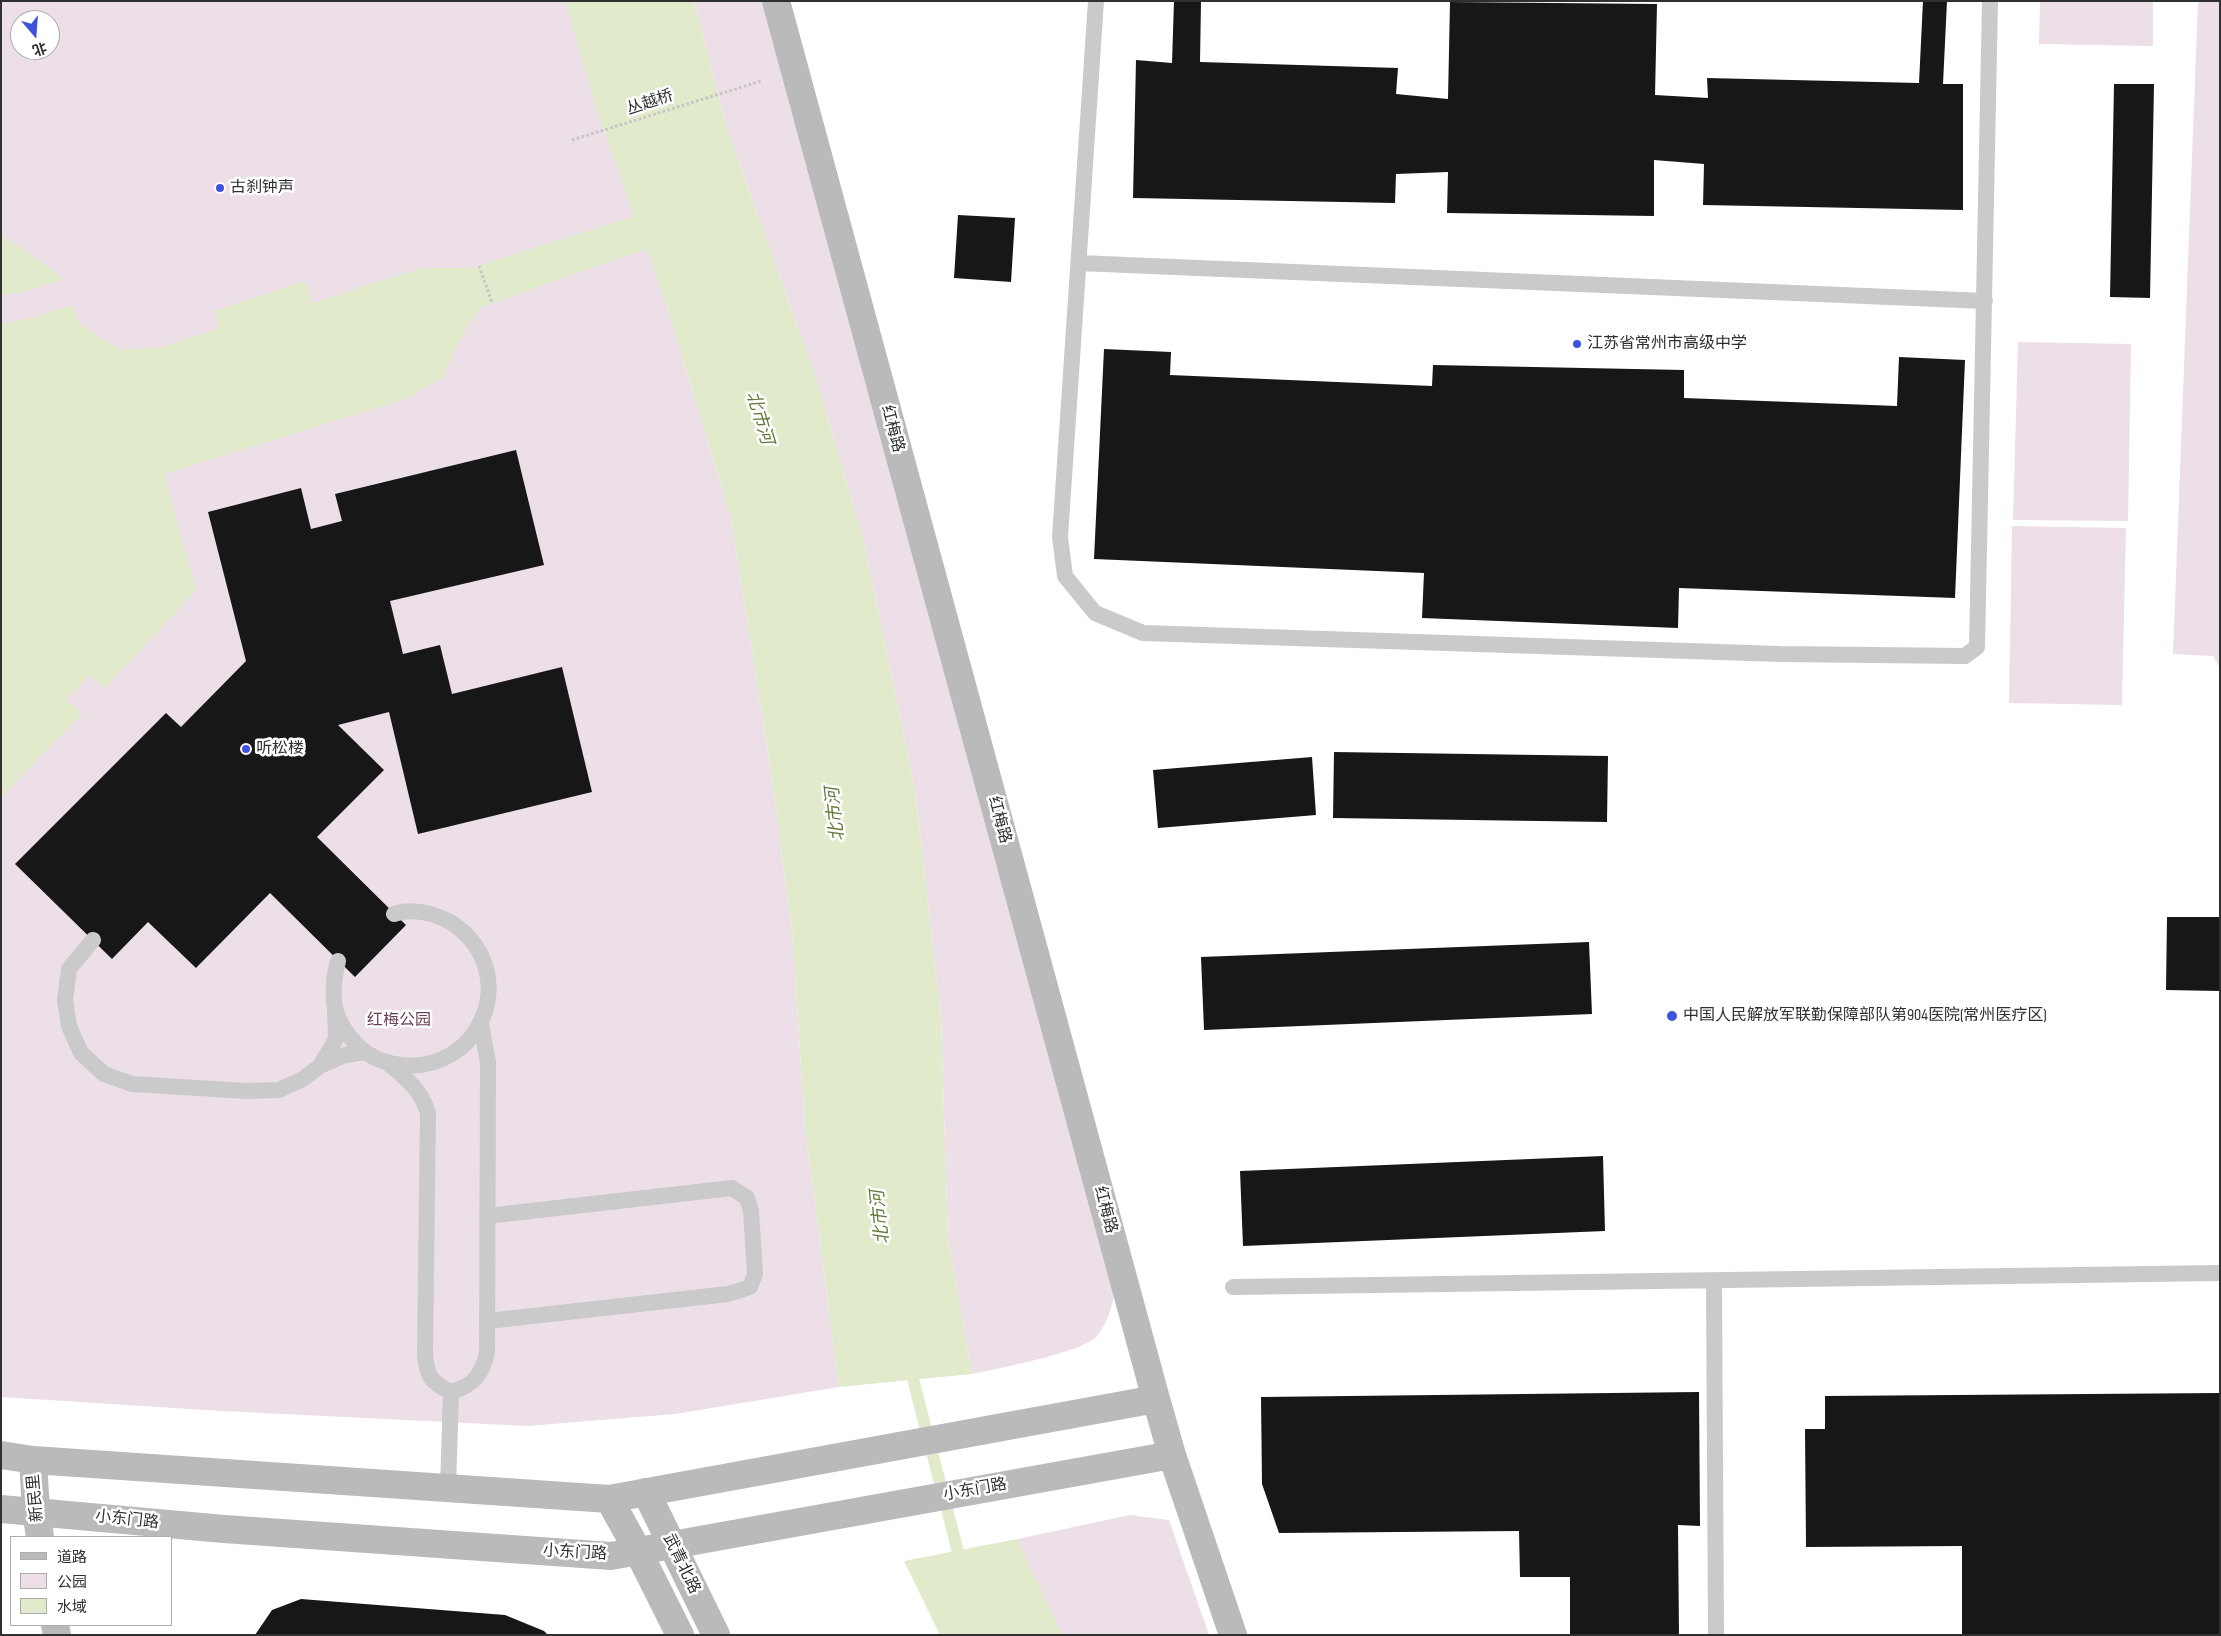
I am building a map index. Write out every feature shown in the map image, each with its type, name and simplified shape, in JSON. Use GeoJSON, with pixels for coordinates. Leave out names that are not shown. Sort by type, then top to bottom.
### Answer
{"type":"FeatureCollection","features":[{"type":"Feature","properties":{"kind":"street","name":"红梅路"},"geometry":{"type":"LineString","coordinates":[[776,1],[1156,1399],[1172,1455],[1233,1635]]}},
{"type":"Feature","properties":{"kind":"street"},"geometry":{"type":"LineString","coordinates":[[1,1455],[33,1460],[609,1499],[1001,1429],[1156,1399]]}},
{"type":"Feature","properties":{"kind":"street","name":"小东门路"},"geometry":{"type":"LineString","coordinates":[[1,1509],[224,1529],[611,1556],[1172,1455]]}},
{"type":"Feature","properties":{"kind":"street","name":"新民里"},"geometry":{"type":"LineString","coordinates":[[33,1460],[36,1511],[40,1536]]}},
{"type":"Feature","properties":{"kind":"street","name":"武青北路"},"geometry":{"type":"LineString","coordinates":[[646,1492],[716,1635]]}},
{"type":"Feature","properties":{"kind":"street","name":"武青北路"},"geometry":{"type":"LineString","coordinates":[[609,1499],[638,1551],[680,1635]]}},
{"type":"Feature","properties":{"kind":"lane"},"geometry":{"type":"LineString","coordinates":[[1096,1],[1060,536],[1065,576],[1095,613],[1143,633],[1780,654],[1964,656],[1977,647],[1990,1]]}},
{"type":"Feature","properties":{"kind":"lane"},"geometry":{"type":"LineString","coordinates":[[1079,263],[1985,301]]}},
{"type":"Feature","properties":{"kind":"lane"},"geometry":{"type":"LineString","coordinates":[[389,1064],[416,1067],[442,1060],[464,1045],[481,1024],[488,1001],[488,977],[481,953],[467,934],[447,920],[424,912],[400,912],[394,914]]}},
{"type":"Feature","properties":{"kind":"lane"},"geometry":{"type":"LineString","coordinates":[[93,940],[69,969],[65,1000],[69,1026],[81,1053],[104,1074],[132,1084],[247,1091],[279,1090],[303,1079],[320,1066],[345,1055],[365,1052]]}},
{"type":"Feature","properties":{"kind":"lane"},"geometry":{"type":"LineString","coordinates":[[320,1066],[336,1039],[333,983],[338,961]]}},
{"type":"Feature","properties":{"kind":"lane"},"geometry":{"type":"LineString","coordinates":[[335,1009],[346,1034],[365,1052],[389,1064],[413,1084],[424,1099],[428,1113],[425,1354],[427,1370],[435,1384],[451,1392],[466,1388],[482,1372],[487,1353],[488,1062],[481,1024]]}},
{"type":"Feature","properties":{"kind":"lane"},"geometry":{"type":"LineString","coordinates":[[487,1216],[732,1188],[747,1198],[751,1211],[754,1274],[750,1287],[728,1294],[488,1321]]}},
{"type":"Feature","properties":{"kind":"lane"},"geometry":{"type":"LineString","coordinates":[[1233,1287],[2220,1273]]}},
{"type":"Feature","properties":{"kind":"lane"},"geometry":{"type":"LineString","coordinates":[[1714,1281],[1716,1635]]}},
{"type":"Feature","properties":{"kind":"lane"},"geometry":{"type":"LineString","coordinates":[[448,1488],[451,1392]]}},
{"type":"Feature","properties":{"kind":"path","name":"丛越桥"},"geometry":{"type":"LineString","coordinates":[[572,140],[736,89]]}},
{"type":"Feature","properties":{"kind":"path"},"geometry":{"type":"LineString","coordinates":[[479,266],[492,302]]}},
{"type":"Feature","properties":{"kind":"green space","name":"红梅公园"},"geometry":{"type":"Polygon","coordinates":[[[1,1],[565,1],[600,118],[665,300],[731,518],[769,758],[792,930],[805,1127],[839,1387],[675,1414],[528,1426],[222,1411],[1,1397],[1,1]]]}},
{"type":"Feature","properties":{"kind":"green space"},"geometry":{"type":"Polygon","coordinates":[[[694,1],[762,1],[1116,1280],[1108,1317],[1096,1337],[1088,1343],[1075,1348],[1038,1359],[972,1374],[948,1239],[941,1017],[915,790],[864,542],[815,375],[727,129],[694,1]]]}},
{"type":"Feature","properties":{"kind":"green space"},"geometry":{"type":"Polygon","coordinates":[[[2040,1],[2153,1],[2153,46],[2039,44],[2040,1]]]}},
{"type":"Feature","properties":{"kind":"green space"},"geometry":{"type":"Polygon","coordinates":[[[2198,1],[2220,1],[2220,668],[2213,656],[2173,654],[2198,1]]]}},
{"type":"Feature","properties":{"kind":"green space"},"geometry":{"type":"Polygon","coordinates":[[[2018,342],[2131,344],[2128,521],[2013,520],[2018,342]]]}},
{"type":"Feature","properties":{"kind":"green space"},"geometry":{"type":"Polygon","coordinates":[[[2012,526],[2126,528],[2122,705],[2009,703],[2012,526]]]}},
{"type":"Feature","properties":{"kind":"green space"},"geometry":{"type":"Polygon","coordinates":[[[1130,1515],[1169,1520],[1209,1635],[1062,1635],[1017,1539],[1130,1515]]]}},
{"type":"Feature","properties":{"kind":"water"},"geometry":{"type":"Polygon","coordinates":[[[565,1],[694,1],[727,129],[815,375],[864,542],[915,790],[941,1017],[948,1239],[972,1374],[839,1387],[805,1127],[792,930],[769,758],[731,518],[665,300],[646,249],[481,307],[466,328],[442,378],[408,398],[164,474],[196,590],[105,688],[89,675],[66,700],[82,713],[1,798],[1,324],[32,318],[72,305],[79,324],[121,350],[162,347],[219,328],[214,311],[305,281],[313,303],[421,268],[472,268],[634,216],[598,115],[565,1]]]}},
{"type":"Feature","properties":{"kind":"water"},"geometry":{"type":"Polygon","coordinates":[[[1,234],[64,279],[23,292],[1,295],[1,234]]]}},
{"type":"Feature","properties":{"kind":"water"},"geometry":{"type":"Polygon","coordinates":[[[1017,1539],[1062,1635],[940,1635],[904,1561],[1017,1539]]]}},
{"type":"Feature","properties":{"kind":"building"},"geometry":{"type":"Polygon","coordinates":[[[1174,1],[1201,1],[1200,62],[1398,68],[1396,94],[1448,99],[1450,2],[1657,4],[1655,95],[1708,98],[1707,78],[1919,83],[1923,1],[1947,1],[1943,84],[1963,84],[1963,210],[1703,205],[1704,164],[1654,160],[1654,216],[1447,213],[1448,172],[1396,174],[1395,203],[1133,198],[1136,60],[1172,63],[1174,1]]]}},
{"type":"Feature","properties":{"kind":"building"},"geometry":{"type":"Polygon","coordinates":[[[2114,84],[2154,84],[2150,298],[2110,297],[2114,84]]]}},
{"type":"Feature","properties":{"kind":"building"},"geometry":{"type":"Polygon","coordinates":[[[958,215],[1015,218],[1011,282],[954,278],[958,215]]]}},
{"type":"Feature","properties":{"kind":"building"},"geometry":{"type":"Polygon","coordinates":[[[1104,349],[1171,352],[1170,375],[1432,386],[1433,365],[1684,370],[1684,398],[1897,406],[1899,357],[1965,360],[1955,598],[1679,588],[1678,628],[1422,618],[1424,573],[1094,559],[1104,349]]]}},
{"type":"Feature","properties":{"kind":"building","name":"听松楼"},"geometry":{"type":"Polygon","coordinates":[[[516,450],[544,565],[390,601],[403,654],[440,645],[452,694],[562,667],[592,792],[418,834],[389,712],[338,725],[384,770],[317,837],[406,925],[355,977],[270,893],[196,968],[148,922],[112,959],[15,864],[166,713],[181,727],[246,661],[208,512],[301,488],[311,529],[342,521],[335,494],[516,450]]]}},
{"type":"Feature","properties":{"kind":"building"},"geometry":{"type":"Polygon","coordinates":[[[1334,752],[1608,756],[1607,822],[1333,818],[1334,752]]]}},
{"type":"Feature","properties":{"kind":"building"},"geometry":{"type":"Polygon","coordinates":[[[1312,757],[1316,815],[1158,828],[1153,770],[1312,757]]]}},
{"type":"Feature","properties":{"kind":"building"},"geometry":{"type":"Polygon","coordinates":[[[2167,917],[2220,917],[2220,991],[2166,990],[2167,917]]]}},
{"type":"Feature","properties":{"kind":"building"},"geometry":{"type":"Polygon","coordinates":[[[1589,942],[1592,1014],[1204,1030],[1201,957],[1589,942]]]}},
{"type":"Feature","properties":{"kind":"building"},"geometry":{"type":"Polygon","coordinates":[[[1603,1156],[1605,1231],[1243,1246],[1240,1171],[1603,1156]]]}},
{"type":"Feature","properties":{"kind":"building"},"geometry":{"type":"Polygon","coordinates":[[[1699,1392],[1700,1526],[1678,1525],[1679,1635],[1570,1635],[1570,1577],[1520,1577],[1519,1531],[1279,1533],[1262,1484],[1261,1397],[1699,1392]]]}},
{"type":"Feature","properties":{"kind":"building"},"geometry":{"type":"Polygon","coordinates":[[[2220,1393],[2220,1635],[1962,1635],[1962,1546],[1806,1547],[1805,1429],[1825,1429],[1825,1396],[2220,1393]]]}},
{"type":"Feature","properties":{"kind":"building"},"geometry":{"type":"Polygon","coordinates":[[[301,1599],[505,1615],[544,1631],[548,1635],[255,1635],[272,1610],[301,1599]]]}},
{"type":"Feature","properties":{"kind":"waterway","name":"北市河"},"geometry":{"type":"LineString","coordinates":[[909,1364],[962,1567]]}},
{"type":"Feature","properties":{"kind":"place","name":"古刹钟声"},"geometry":{"type":"Point","coordinates":[220,188]}},
{"type":"Feature","properties":{"kind":"place","name":"江苏省常州市高级中学"},"geometry":{"type":"Point","coordinates":[1577,344]}},
{"type":"Feature","properties":{"kind":"place","name":"听松楼"},"geometry":{"type":"Point","coordinates":[246,749]}},
{"type":"Feature","properties":{"kind":"place","name":"中国人民解放军联勤保障部队第904医院(常州医疗区)"},"geometry":{"type":"Point","coordinates":[1672,1016]}}]}
